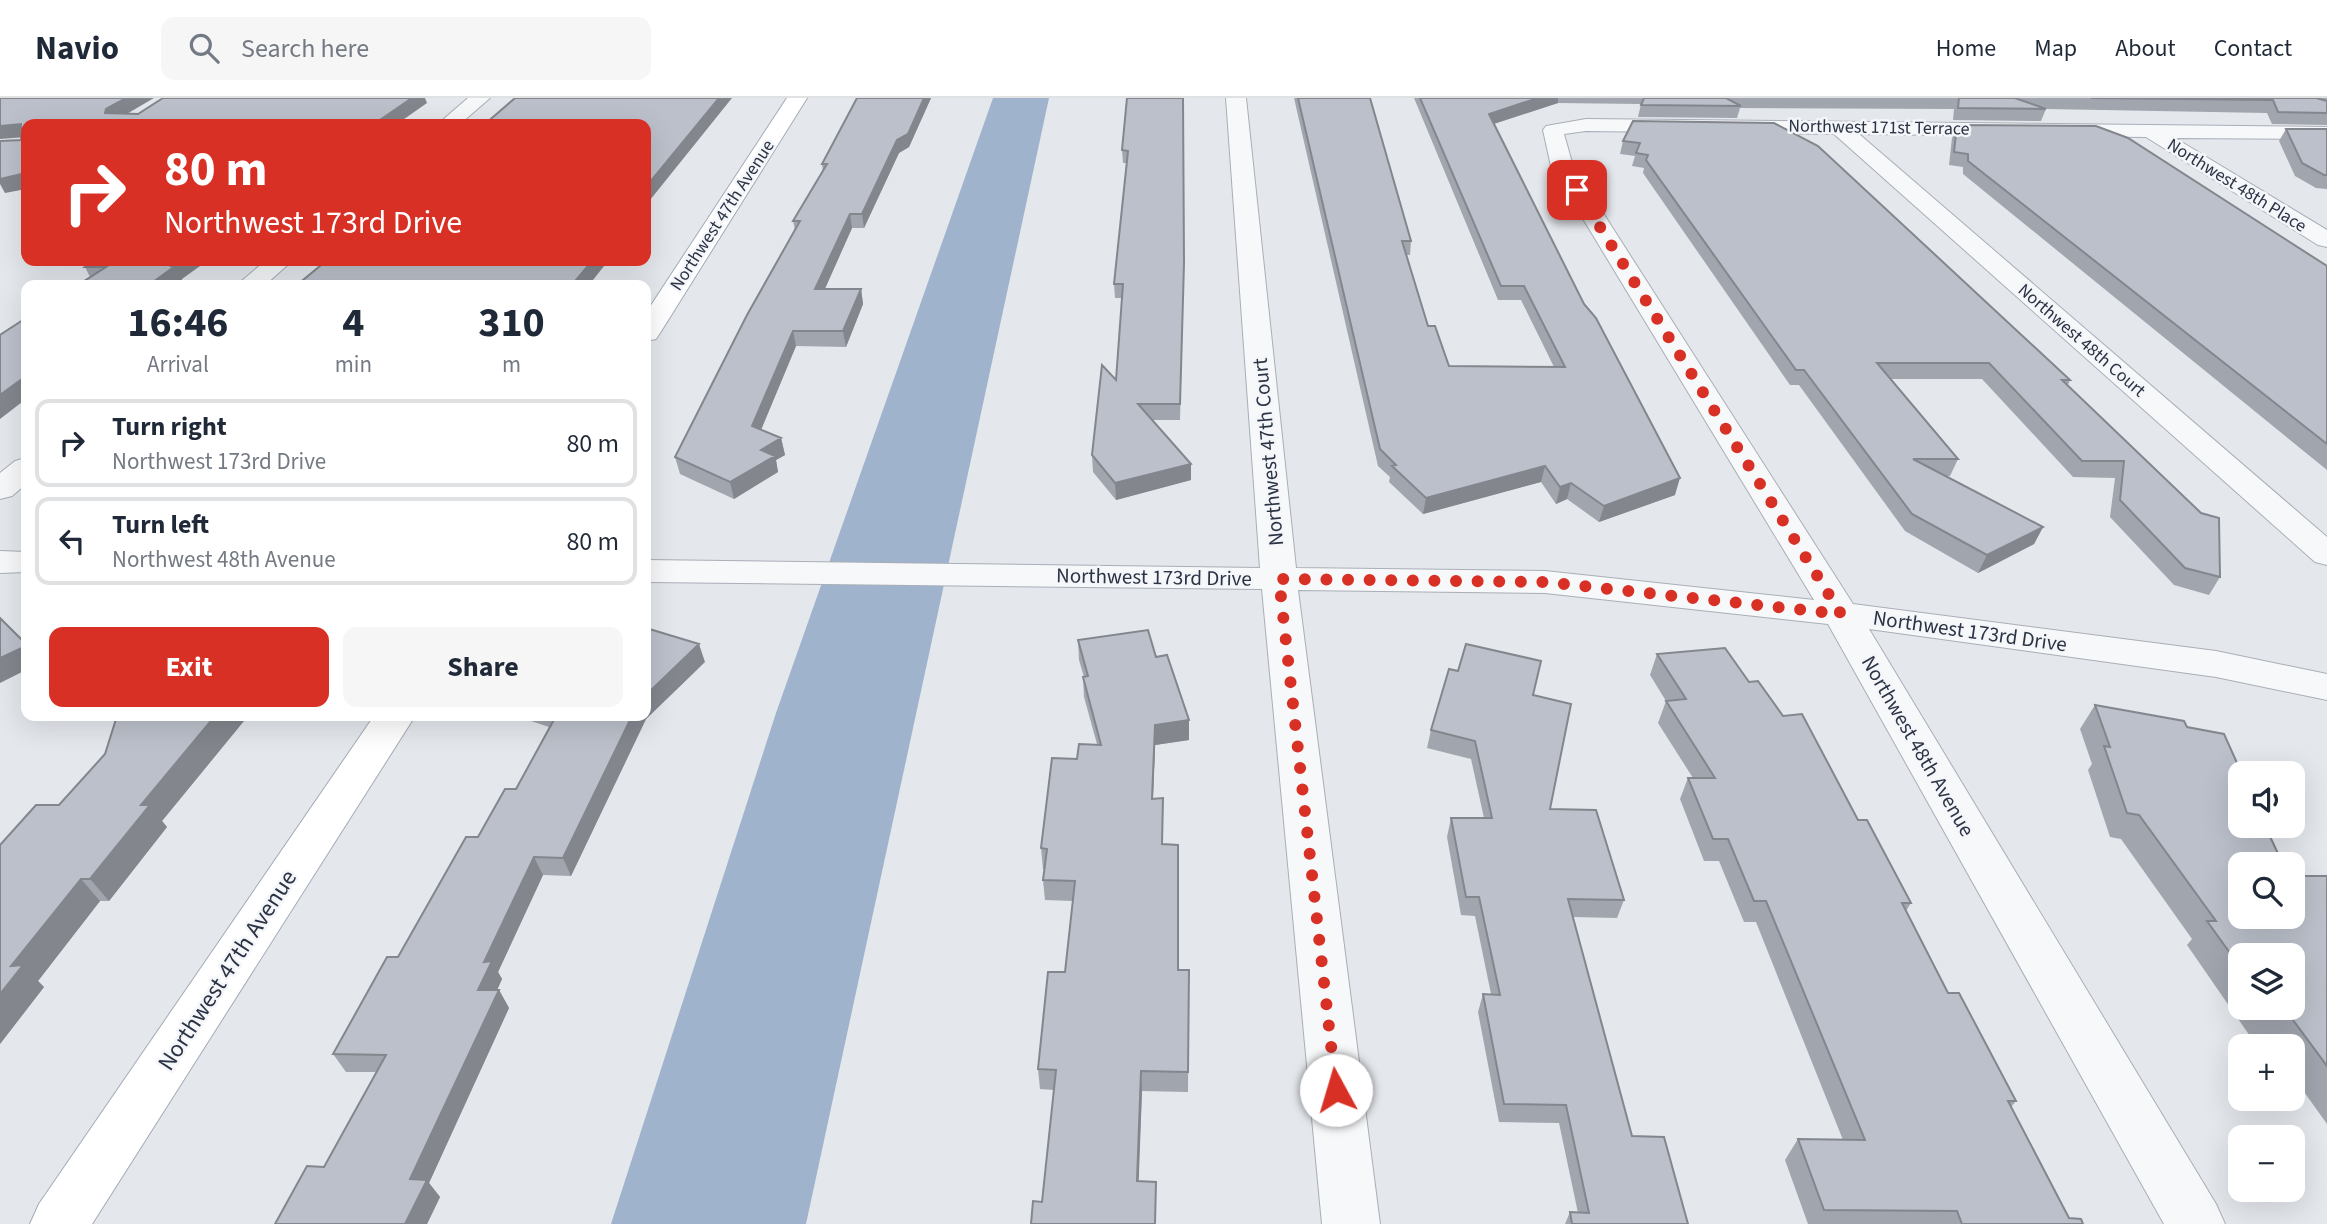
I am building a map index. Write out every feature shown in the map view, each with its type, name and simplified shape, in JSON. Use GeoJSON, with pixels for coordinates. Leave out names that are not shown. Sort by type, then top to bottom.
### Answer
{"type":"FeatureCollection","features":[{"type":"Feature","properties":{"kind":"main road","name":"Northwest 47th Avenue"},"geometry":{"type":"LineString","coordinates":[[651,325],[797,98]]}},
{"type":"Feature","properties":{"kind":"main road","name":"Northwest 47th Avenue"},"geometry":{"type":"LineString","coordinates":[[59,1224],[392,721]]}},
{"type":"Feature","properties":{"kind":"street"},"geometry":{"type":"LineString","coordinates":[[454,119],[480,98]]}},
{"type":"Feature","properties":{"kind":"street","name":"Northwest 47th Court"},"geometry":{"type":"LineString","coordinates":[[1236,98],[1279,579],[1350,1224]]}},
{"type":"Feature","properties":{"kind":"street","name":"Northwest 171st Terrace"},"geometry":{"type":"LineString","coordinates":[[1562,166],[1553,130],[1586,125],[2327,133]]}},
{"type":"Feature","properties":{"kind":"street","name":"Northwest 48th Court"},"geometry":{"type":"LineString","coordinates":[[1837,126],[2327,555]]}},
{"type":"Feature","properties":{"kind":"street","name":"Northwest 48th Place"},"geometry":{"type":"LineString","coordinates":[[2148,130],[2327,240]]}},
{"type":"Feature","properties":{"kind":"street","name":"Northwest 48th Avenue"},"geometry":{"type":"LineString","coordinates":[[1562,166],[1841,614],[2196,1224]]}},
{"type":"Feature","properties":{"kind":"street"},"geometry":{"type":"LineString","coordinates":[[256,280],[274,266]]}},
{"type":"Feature","properties":{"kind":"street"},"geometry":{"type":"LineString","coordinates":[[0,489],[21,472]]}},
{"type":"Feature","properties":{"kind":"street"},"geometry":{"type":"LineString","coordinates":[[0,562],[21,562]]}},
{"type":"Feature","properties":{"kind":"street","name":"Northwest 173rd Drive"},"geometry":{"type":"LineString","coordinates":[[651,571],[1545,582],[1841,614],[2216,664],[2327,687]]}},
{"type":"Feature","properties":{"kind":"water"},"geometry":{"type":"Polygon","coordinates":[[[993,98],[1049,98],[806,1224],[611,1224],[776,713],[993,98]]]}},
{"type":"Feature","properties":{"kind":"building"},"geometry":{"type":"Polygon","coordinates":[[[0,98],[126,98],[106,109],[105,113],[138,114],[163,98],[412,98],[381,119],[21,119],[21,124],[0,126],[0,98]]]}},
{"type":"Feature","properties":{"kind":"building"},"geometry":{"type":"Polygon","coordinates":[[[515,98],[719,98],[651,181],[651,119],[491,119],[515,98]]]}},
{"type":"Feature","properties":{"kind":"building"},"geometry":{"type":"Polygon","coordinates":[[[857,98],[924,98],[908,134],[897,140],[862,214],[850,214],[815,289],[861,289],[843,331],[793,331],[752,426],[781,438],[761,450],[775,456],[730,482],[675,457],[747,315],[800,221],[793,221],[827,164],[822,164],[857,98]]]}},
{"type":"Feature","properties":{"kind":"building"},"geometry":{"type":"Polygon","coordinates":[[[1127,98],[1183,98],[1184,263],[1180,404],[1138,404],[1191,464],[1115,483],[1092,455],[1102,365],[1116,380],[1123,284],[1114,284],[1128,151],[1122,150],[1127,98]]]}},
{"type":"Feature","properties":{"kind":"building"},"geometry":{"type":"Polygon","coordinates":[[[1298,98],[1370,98],[1411,241],[1402,241],[1428,326],[1435,326],[1449,366],[1565,367],[1524,286],[1501,286],[1420,98],[1538,98],[1489,114],[1584,304],[1596,318],[1680,478],[1604,506],[1571,483],[1560,487],[1545,466],[1426,498],[1392,466],[1396,465],[1380,449],[1298,98]]]}},
{"type":"Feature","properties":{"kind":"building"},"geometry":{"type":"Polygon","coordinates":[[[1644,98],[1726,98],[1741,106],[1641,105],[1644,98]]]}},
{"type":"Feature","properties":{"kind":"building"},"geometry":{"type":"Polygon","coordinates":[[[1959,98],[2015,98],[2046,109],[1958,108],[1959,98]]]}},
{"type":"Feature","properties":{"kind":"building"},"geometry":{"type":"Polygon","coordinates":[[[2091,98],[2316,98],[2327,101],[2327,113],[2278,112],[2273,100],[2091,98]]]}},
{"type":"Feature","properties":{"kind":"building"},"geometry":{"type":"Polygon","coordinates":[[[1633,121],[1774,123],[1818,146],[2070,380],[2062,380],[2201,513],[2219,518],[2220,577],[2185,568],[2120,500],[2124,461],[2082,461],[1989,363],[1877,363],[1958,459],[1913,459],[2043,527],[1987,555],[1912,514],[1804,370],[1796,370],[1646,160],[1648,155],[1636,153],[1640,143],[1623,141],[1633,121]]]}},
{"type":"Feature","properties":{"kind":"building"},"geometry":{"type":"Polygon","coordinates":[[[1957,125],[2096,126],[2128,138],[2327,266],[2327,444],[1968,161],[1968,154],[1954,152],[1957,125]]]}},
{"type":"Feature","properties":{"kind":"building"},"geometry":{"type":"Polygon","coordinates":[[[2286,129],[2327,129],[2327,175],[2302,163],[2286,129]]]}},
{"type":"Feature","properties":{"kind":"building"},"geometry":{"type":"Polygon","coordinates":[[[21,140],[21,174],[0,179],[0,141],[21,140]]]}},
{"type":"Feature","properties":{"kind":"building"},"geometry":{"type":"Polygon","coordinates":[[[175,266],[156,280],[86,280],[106,267],[85,267],[175,266]]]}},
{"type":"Feature","properties":{"kind":"building"},"geometry":{"type":"Polygon","coordinates":[[[320,266],[588,266],[576,280],[303,280],[320,266]]]}},
{"type":"Feature","properties":{"kind":"building"},"geometry":{"type":"Polygon","coordinates":[[[21,321],[21,380],[0,395],[0,335],[21,321]]]}},
{"type":"Feature","properties":{"kind":"building"},"geometry":{"type":"Polygon","coordinates":[[[0,618],[21,639],[21,648],[0,658],[0,618]]]}},
{"type":"Feature","properties":{"kind":"building"},"geometry":{"type":"Polygon","coordinates":[[[651,630],[699,644],[651,690],[651,630]]]}},
{"type":"Feature","properties":{"kind":"building"},"geometry":{"type":"Polygon","coordinates":[[[1148,630],[1156,657],[1167,655],[1189,720],[1155,725],[1152,799],[1163,798],[1162,844],[1178,845],[1178,970],[1189,970],[1188,1072],[1141,1071],[1137,1181],[1156,1182],[1155,1224],[1031,1224],[1033,1201],[1042,1202],[1056,1070],[1038,1069],[1048,972],[1065,972],[1075,881],[1043,880],[1047,849],[1041,848],[1052,758],[1077,759],[1079,744],[1101,745],[1083,677],[1088,676],[1078,640],[1148,630]]]}},
{"type":"Feature","properties":{"kind":"building"},"geometry":{"type":"Polygon","coordinates":[[[1466,644],[1541,661],[1533,695],[1571,704],[1550,809],[1596,810],[1624,900],[1568,899],[1632,1136],[1664,1137],[1688,1224],[1572,1224],[1570,1212],[1589,1213],[1566,1105],[1504,1104],[1483,994],[1500,995],[1479,897],[1466,897],[1451,818],[1492,818],[1475,741],[1431,730],[1449,669],[1458,671],[1466,644]]]}},
{"type":"Feature","properties":{"kind":"building"},"geometry":{"type":"Polygon","coordinates":[[[1725,648],[1749,682],[1758,681],[1783,716],[1802,714],[1858,820],[1867,820],[1911,903],[1902,903],[1948,993],[1959,993],[2016,1101],[2008,1101],[2069,1218],[2081,1219],[2083,1224],[1962,1224],[1957,1211],[1824,1210],[1798,1139],[1865,1140],[1766,901],[1754,901],[1728,839],[1713,839],[1688,778],[1715,778],[1666,701],[1686,699],[1657,654],[1725,648]]]}},
{"type":"Feature","properties":{"kind":"building"},"geometry":{"type":"Polygon","coordinates":[[[2095,705],[2184,721],[2187,727],[2224,734],[2236,761],[2228,761],[2228,838],[2271,838],[2277,852],[2228,852],[2228,929],[2305,929],[2305,876],[2327,876],[2327,1066],[2293,1020],[2305,1020],[2305,943],[2228,943],[2228,950],[2207,921],[2216,921],[2139,815],[2127,813],[2104,746],[2110,747],[2095,705]]]}},
{"type":"Feature","properties":{"kind":"building"},"geometry":{"type":"Polygon","coordinates":[[[115,721],[211,721],[141,805],[150,805],[90,879],[81,879],[11,966],[23,965],[0,994],[0,845],[36,805],[59,805],[105,754],[115,721]]]}},
{"type":"Feature","properties":{"kind":"building"},"geometry":{"type":"Polygon","coordinates":[[[553,721],[630,721],[563,858],[534,857],[484,962],[492,961],[478,990],[499,990],[410,1179],[427,1180],[405,1224],[275,1224],[307,1166],[324,1167],[386,1055],[333,1054],[387,957],[398,957],[466,837],[478,837],[505,789],[516,789],[553,721]]]}},
{"type":"Feature","properties":{"kind":"route"},"geometry":{"type":"LineString","coordinates":[[1336,1090],[1279,579],[1545,582],[1841,614],[1577,190]]}}]}
